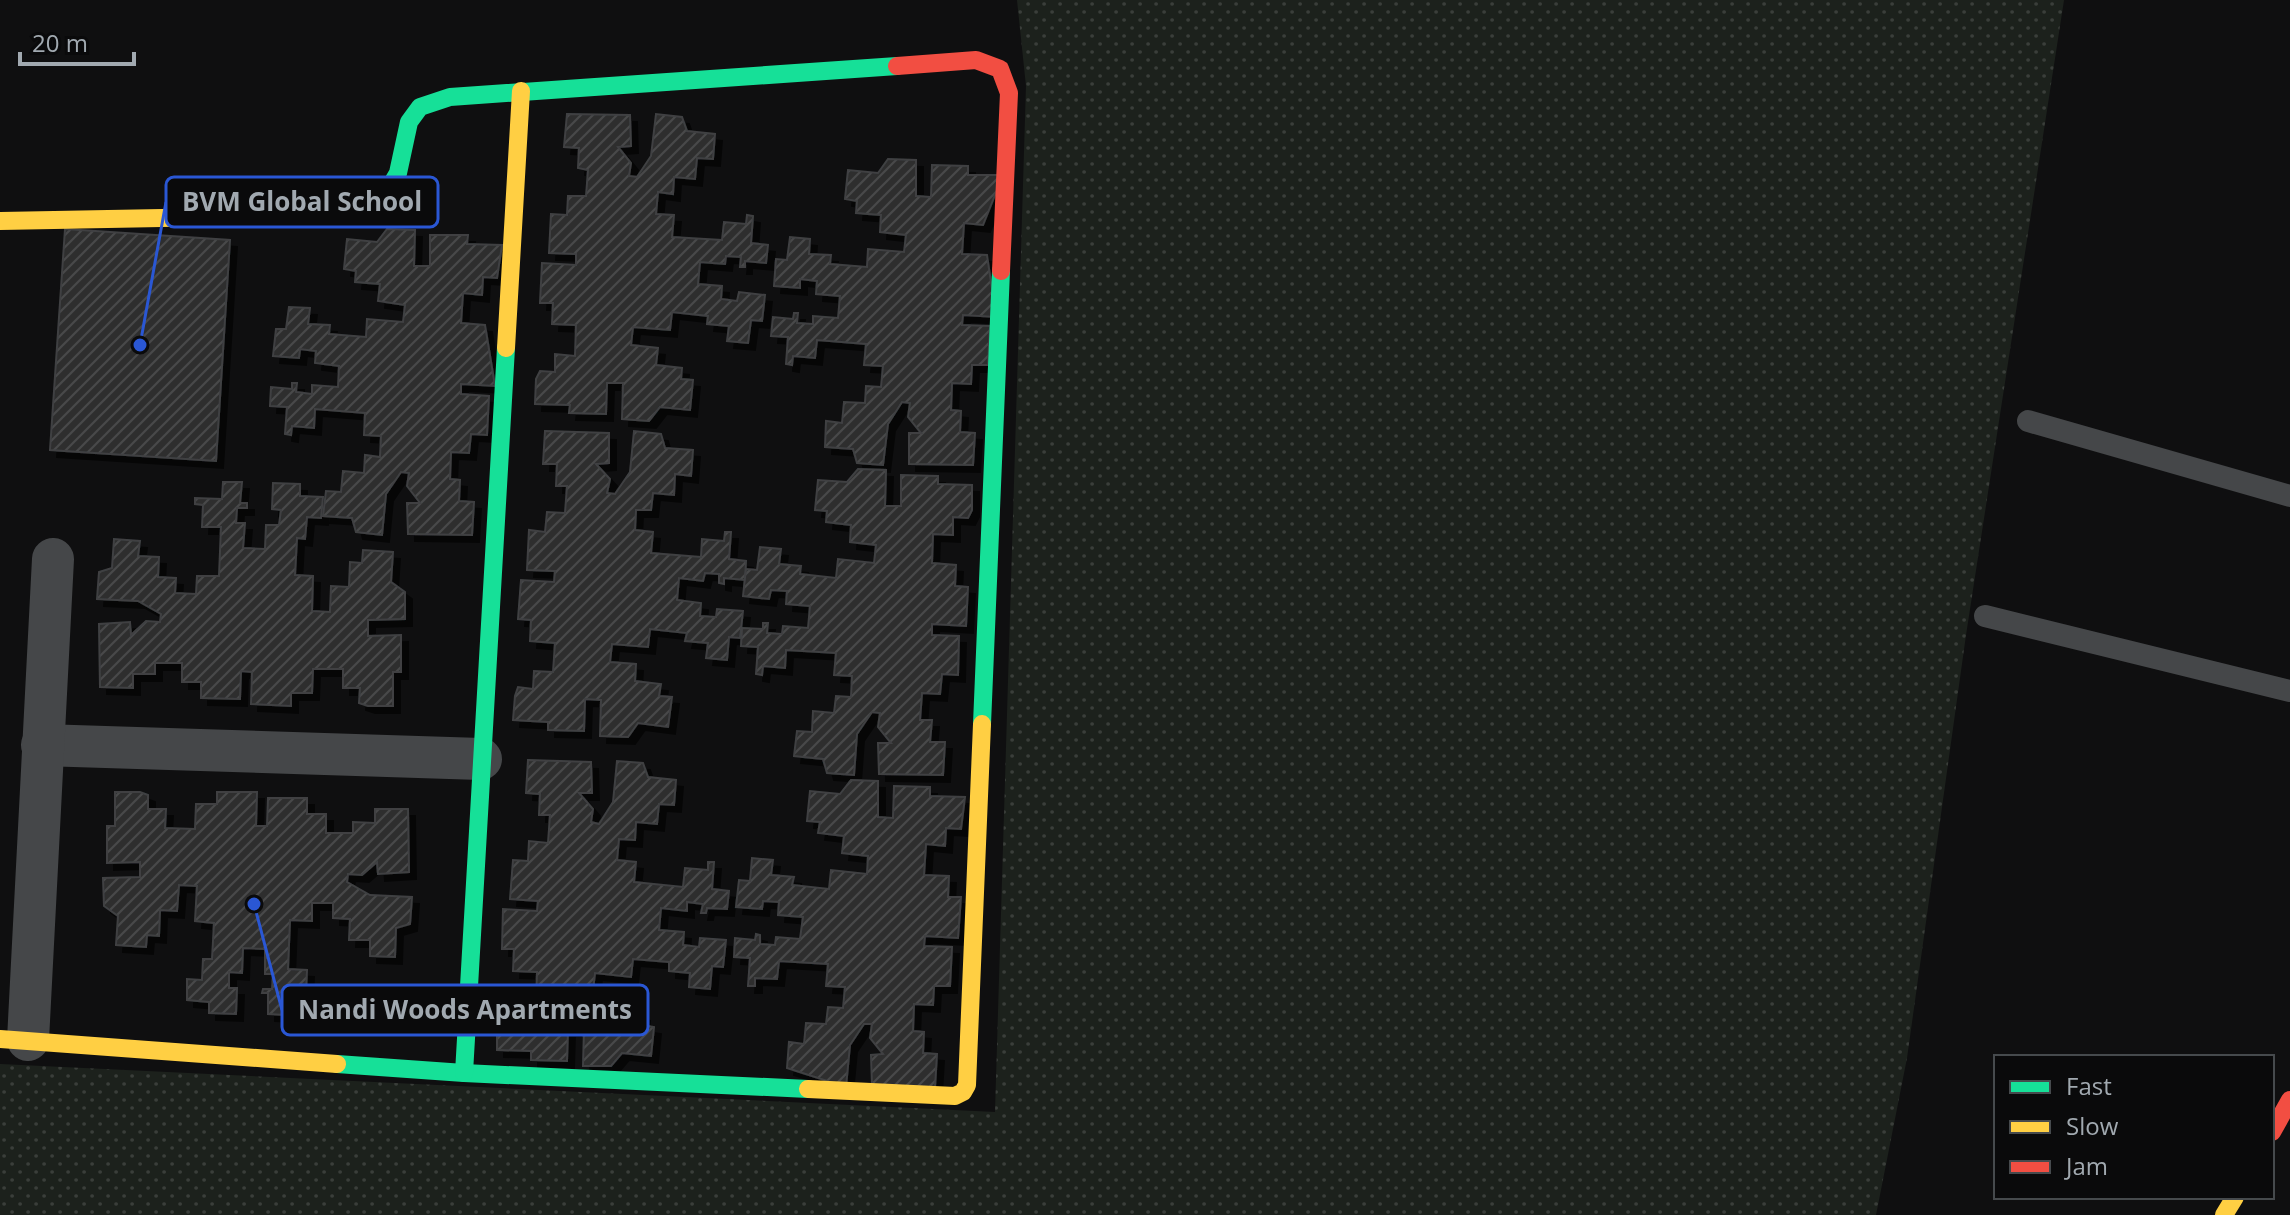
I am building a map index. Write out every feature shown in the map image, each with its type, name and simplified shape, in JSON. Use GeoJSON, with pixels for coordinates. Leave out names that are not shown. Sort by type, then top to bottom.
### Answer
{"type":"FeatureCollection","features":[{"type":"Feature","properties":{"kind":"street"},"geometry":{"type":"LineString","coordinates":[[0,221],[343,215],[381,202],[398,173],[409,122],[420,107],[450,97],[976,60],[1000,69],[1009,93],[967,1085],[963,1092],[955,1096],[464,1073],[14,1039],[42,745],[53,559]]}},
{"type":"Feature","properties":{"kind":"street"},"geometry":{"type":"LineString","coordinates":[[464,1073],[521,91]]}},
{"type":"Feature","properties":{"kind":"street"},"geometry":{"type":"LineString","coordinates":[[42,745],[481,759]]}},
{"type":"Feature","properties":{"kind":"street"},"geometry":{"type":"LineString","coordinates":[[2274,1128],[2290,1100]]}},
{"type":"Feature","properties":{"kind":"lane"},"geometry":{"type":"LineString","coordinates":[[2028,421],[2290,496]]}},
{"type":"Feature","properties":{"kind":"lane"},"geometry":{"type":"LineString","coordinates":[[1985,616],[2290,691]]}},
{"type":"Feature","properties":{"kind":"shaded area"},"geometry":{"type":"Polygon","coordinates":[[[1017,0],[2064,0],[1966,635],[1907,1058],[1876,1215],[0,1215],[0,1064],[995,1112],[1026,86],[1017,0]]]}},
{"type":"Feature","properties":{"kind":"building"},"geometry":{"type":"Polygon","coordinates":[[[567,114],[630,115],[631,146],[618,147],[631,163],[629,176],[637,177],[651,156],[656,114],[682,117],[687,131],[715,134],[713,159],[697,158],[695,179],[674,177],[673,194],[658,192],[656,214],[674,215],[672,237],[722,240],[724,222],[746,224],[747,215],[753,216],[751,243],[768,245],[766,263],[745,261],[745,267],[740,267],[741,257],[726,256],[725,264],[700,262],[698,284],[722,286],[721,299],[737,301],[739,292],[765,295],[762,321],[751,320],[748,343],[727,341],[729,326],[707,324],[708,316],[672,312],[670,330],[633,327],[631,345],[658,348],[656,365],[682,368],[681,379],[693,380],[690,410],[660,407],[649,421],[622,419],[623,383],[607,383],[606,414],[569,413],[570,405],[535,404],[536,379],[540,371],[555,372],[555,354],[575,356],[576,325],[552,324],[553,303],[540,303],[542,263],[576,265],[576,254],[549,253],[551,214],[567,215],[568,196],[586,196],[588,170],[578,168],[579,148],[564,147],[567,114]]]}},
{"type":"Feature","properties":{"kind":"building"},"geometry":{"type":"Polygon","coordinates":[[[888,159],[916,160],[916,196],[931,197],[932,165],[968,166],[968,175],[1003,175],[983,225],[964,223],[962,254],[987,255],[996,317],[963,315],[962,325],[990,326],[988,365],[972,365],[971,384],[952,383],[951,410],[961,411],[960,432],[975,433],[973,465],[909,464],[909,433],[921,433],[908,417],[910,403],[902,402],[888,424],[883,465],[857,463],[853,449],[825,447],[826,421],[842,423],[844,402],[865,403],[866,386],[881,387],[883,366],[864,365],[866,344],[817,340],[815,358],[793,356],[792,365],[786,364],[788,337],[771,336],[773,317],[793,319],[794,313],[798,313],[797,323],[813,324],[813,316],[838,318],[840,296],[816,294],[817,281],[800,279],[800,288],[774,286],[776,259],[787,260],[790,237],[810,239],[809,254],[831,255],[830,264],[867,267],[868,249],[904,252],[906,235],[880,232],[881,215],[856,213],[857,201],[845,199],[848,170],[878,173],[888,159]]]}},
{"type":"Feature","properties":{"kind":"building"},"geometry":{"type":"Polygon","coordinates":[[[65,229],[230,240],[216,461],[50,450],[65,229]]]}},
{"type":"Feature","properties":{"kind":"building"},"geometry":{"type":"Polygon","coordinates":[[[387,229],[415,230],[414,266],[430,266],[430,235],[468,235],[467,244],[502,245],[497,278],[483,277],[482,295],[463,293],[461,323],[485,325],[495,386],[461,384],[461,394],[489,396],[487,435],[471,434],[469,453],[451,452],[450,479],[460,480],[459,501],[474,502],[472,535],[408,534],[407,503],[420,503],[407,486],[409,473],[401,472],[386,494],[382,535],[356,532],[352,518],[323,516],[326,491],[341,492],[343,471],[364,473],[365,455],[380,457],[381,436],[364,435],[365,413],[315,409],[314,428],[292,426],[291,435],[285,434],[287,407],[270,406],[271,387],[292,389],[292,383],[297,383],[296,392],[312,394],[312,385],[338,387],[339,366],[315,363],[316,351],[300,349],[299,358],[273,356],[276,329],[286,329],[289,307],[310,308],[308,324],[330,325],[329,334],[366,337],[367,319],[403,322],[405,305],[378,301],[380,284],[355,282],[356,271],[344,269],[347,239],[377,242],[387,229]]]}},
{"type":"Feature","properties":{"kind":"building"},"geometry":{"type":"Polygon","coordinates":[[[545,431],[609,433],[609,463],[596,464],[610,479],[607,493],[615,494],[630,472],[634,431],[661,434],[665,448],[693,450],[691,476],[675,474],[674,495],[653,493],[651,510],[636,510],[635,530],[653,532],[651,553],[701,557],[702,539],[724,541],[725,532],[731,532],[729,559],[746,561],[745,580],[724,578],[724,584],[719,583],[719,574],[705,573],[703,581],[679,578],[677,600],[701,603],[700,616],[716,617],[717,609],[743,611],[740,638],[729,637],[727,660],[706,658],[708,643],[685,641],[687,633],[650,629],[648,647],[612,644],[610,662],[636,664],[635,681],[661,684],[659,696],[672,697],[668,727],[638,723],[628,737],[600,736],[601,700],[585,699],[584,731],[548,730],[548,722],[513,720],[518,687],[533,689],[534,671],[553,672],[555,643],[530,641],[531,620],[518,619],[521,580],[554,582],[555,571],[527,570],[529,530],[545,532],[547,512],[565,513],[567,486],[556,486],[557,464],[543,464],[545,431]]]}},
{"type":"Feature","properties":{"kind":"building"},"geometry":{"type":"Polygon","coordinates":[[[858,469],[886,470],[885,506],[901,506],[901,475],[938,476],[938,484],[972,485],[972,510],[968,518],[953,517],[953,535],[933,534],[932,563],[956,565],[955,586],[968,587],[966,626],[932,624],[932,635],[959,636],[958,675],[942,674],[940,694],[922,693],[920,720],[932,720],[930,742],[945,742],[943,775],[879,774],[878,743],[891,743],[878,727],[880,713],[872,712],[857,734],[854,775],[827,773],[823,759],[794,756],[797,731],[812,732],[813,711],[834,713],[836,696],[851,697],[852,676],[834,675],[836,653],[786,650],[785,668],[763,666],[762,675],[756,674],[758,647],[741,646],[742,628],[763,629],[763,623],[768,623],[767,633],[782,634],[783,626],[808,628],[810,606],[786,604],[787,591],[771,590],[769,599],[743,596],[746,569],[757,570],[760,547],[781,549],[779,564],[801,566],[800,574],[836,578],[838,559],[874,563],[876,545],[850,542],[851,525],[826,522],[827,511],[815,510],[818,480],[847,482],[858,469]]]}},
{"type":"Feature","properties":{"kind":"building"},"geometry":{"type":"Polygon","coordinates":[[[223,482],[242,482],[240,503],[247,503],[247,508],[237,508],[236,523],[245,523],[243,548],[265,549],[266,525],[279,525],[281,510],[272,509],[273,483],[300,484],[300,496],[323,497],[321,518],[307,517],[305,539],[297,538],[295,575],[313,576],[312,611],[330,612],[331,586],[349,587],[350,562],[362,563],[363,550],[393,552],[391,582],[405,592],[405,619],[368,620],[368,636],[401,635],[401,672],[393,672],[393,706],[359,703],[360,688],[343,688],[343,669],[313,669],[312,693],[291,693],[291,706],[251,704],[252,672],[241,671],[240,699],[201,698],[201,682],[182,682],[182,663],[155,663],[155,674],[133,674],[133,688],[100,687],[99,624],[130,622],[131,635],[146,621],[160,622],[161,614],[138,601],[97,599],[99,572],[112,568],[114,539],[140,541],[138,556],[159,557],[158,577],[176,578],[175,593],[196,594],[197,576],[219,576],[221,527],[202,527],[203,505],[195,504],[195,498],[222,499],[223,482]]]}},
{"type":"Feature","properties":{"kind":"building"},"geometry":{"type":"Polygon","coordinates":[[[528,760],[591,762],[592,793],[579,793],[593,809],[591,822],[599,824],[613,802],[617,761],[643,763],[648,777],[676,780],[674,805],[659,804],[657,824],[636,822],[635,840],[619,839],[617,860],[636,862],[634,882],[683,887],[685,868],[708,870],[708,862],[714,862],[712,889],[729,891],[727,909],[707,908],[706,913],[701,913],[703,904],[687,902],[687,911],[661,908],[659,930],[684,932],[683,945],[699,947],[700,938],[726,940],[723,967],[712,966],[710,989],[689,987],[690,973],[669,971],[669,962],[633,959],[631,977],[595,973],[593,991],[620,994],[618,1011],[643,1014],[642,1025],[654,1027],[651,1056],[622,1053],[611,1066],[583,1066],[584,1029],[568,1029],[567,1061],[531,1060],[531,1051],[497,1050],[497,1025],[501,1017],[516,1019],[516,1001],[536,1002],[537,972],[513,971],[514,949],[502,949],[503,909],[537,911],[538,901],[510,899],[513,860],[528,861],[529,841],[548,843],[550,815],[539,815],[540,794],[526,793],[528,760]]]}},
{"type":"Feature","properties":{"kind":"building"},"geometry":{"type":"Polygon","coordinates":[[[851,780],[878,781],[878,817],[893,818],[894,786],[930,787],[930,796],[965,797],[961,829],[946,828],[945,846],[926,844],[924,875],[949,876],[948,897],[961,897],[958,938],[925,936],[924,946],[952,947],[950,986],[934,986],[933,1005],[914,1004],[913,1031],[924,1032],[923,1053],[937,1054],[935,1087],[872,1085],[871,1055],[883,1054],[870,1038],[872,1024],[864,1024],[850,1045],[846,1087],[787,1068],[789,1042],[804,1044],[806,1023],[826,1024],[828,1007],[843,1008],[845,987],[826,986],[828,964],[779,961],[777,979],[755,978],[755,986],[748,986],[750,958],[734,957],[735,938],[755,940],[756,934],[760,935],[760,944],[775,945],[776,937],[800,939],[803,917],[778,915],[779,902],[763,901],[762,909],[736,907],[739,880],[750,881],[752,858],[773,860],[771,875],[794,877],[792,885],[829,889],[831,870],[867,874],[868,856],[842,853],[844,836],[818,833],[820,822],[807,821],[810,791],[840,794],[851,780]]]}},
{"type":"Feature","properties":{"kind":"building"},"geometry":{"type":"Polygon","coordinates":[[[115,792],[148,795],[148,809],[166,809],[165,828],[195,829],[196,804],[217,804],[217,792],[257,792],[256,826],[267,826],[268,798],[307,798],[307,814],[326,814],[326,833],[353,833],[353,822],[375,823],[375,809],[408,809],[409,872],[378,874],[377,862],[362,875],[348,874],[347,882],[370,895],[412,897],[410,924],[396,928],[395,957],[370,956],[370,940],[349,940],[350,919],[333,918],[333,903],[312,903],[312,921],[290,920],[288,969],[307,970],[306,992],[315,993],[314,999],[287,998],[286,1015],[268,1014],[268,993],[262,993],[263,989],[272,989],[273,974],[265,974],[265,949],[243,948],[242,973],[229,972],[229,988],[237,988],[236,1014],[209,1013],[209,1002],[187,1000],[187,979],[202,980],[203,959],[212,959],[214,923],[195,921],[197,886],[179,885],[177,911],[160,910],[159,936],[147,935],[146,947],[116,945],[118,916],[104,906],[103,878],[140,877],[140,862],[107,863],[107,826],[115,826],[115,792]]]}},
{"type":"Feature","properties":{"kind":"traffic: fast"},"geometry":{"type":"LineString","coordinates":[[331,215],[343,215],[381,202],[398,173],[409,122],[420,107],[450,97],[897,66]]}},
{"type":"Feature","properties":{"kind":"traffic: fast"},"geometry":{"type":"LineString","coordinates":[[982,724],[1001,271]]}},
{"type":"Feature","properties":{"kind":"traffic: fast"},"geometry":{"type":"LineString","coordinates":[[464,1073],[506,348]]}},
{"type":"Feature","properties":{"kind":"traffic: fast"},"geometry":{"type":"LineString","coordinates":[[337,1064],[808,1089]]}},
{"type":"Feature","properties":{"kind":"traffic: slow"},"geometry":{"type":"LineString","coordinates":[[506,348],[521,91]]}},
{"type":"Feature","properties":{"kind":"traffic: slow"},"geometry":{"type":"LineString","coordinates":[[0,221],[331,215]]}},
{"type":"Feature","properties":{"kind":"traffic: slow"},"geometry":{"type":"LineString","coordinates":[[808,1089],[955,1096],[963,1092],[967,1085],[982,724]]}},
{"type":"Feature","properties":{"kind":"traffic: slow"},"geometry":{"type":"LineString","coordinates":[[0,1039],[337,1064]]}},
{"type":"Feature","properties":{"kind":"traffic: slow"},"geometry":{"type":"LineString","coordinates":[[2224,1215],[2234,1199]]}},
{"type":"Feature","properties":{"kind":"traffic: jam"},"geometry":{"type":"LineString","coordinates":[[897,66],[976,60],[1000,69],[1009,93],[1001,271]]}},
{"type":"Feature","properties":{"kind":"traffic: jam"},"geometry":{"type":"LineString","coordinates":[[2274,1128],[2290,1100]]}},
{"type":"Feature","properties":{"kind":"place","name":"BVM Global School"},"geometry":{"type":"Point","coordinates":[140,345]}},
{"type":"Feature","properties":{"kind":"place","name":"Nandi Woods Apartments"},"geometry":{"type":"Point","coordinates":[254,904]}}]}
